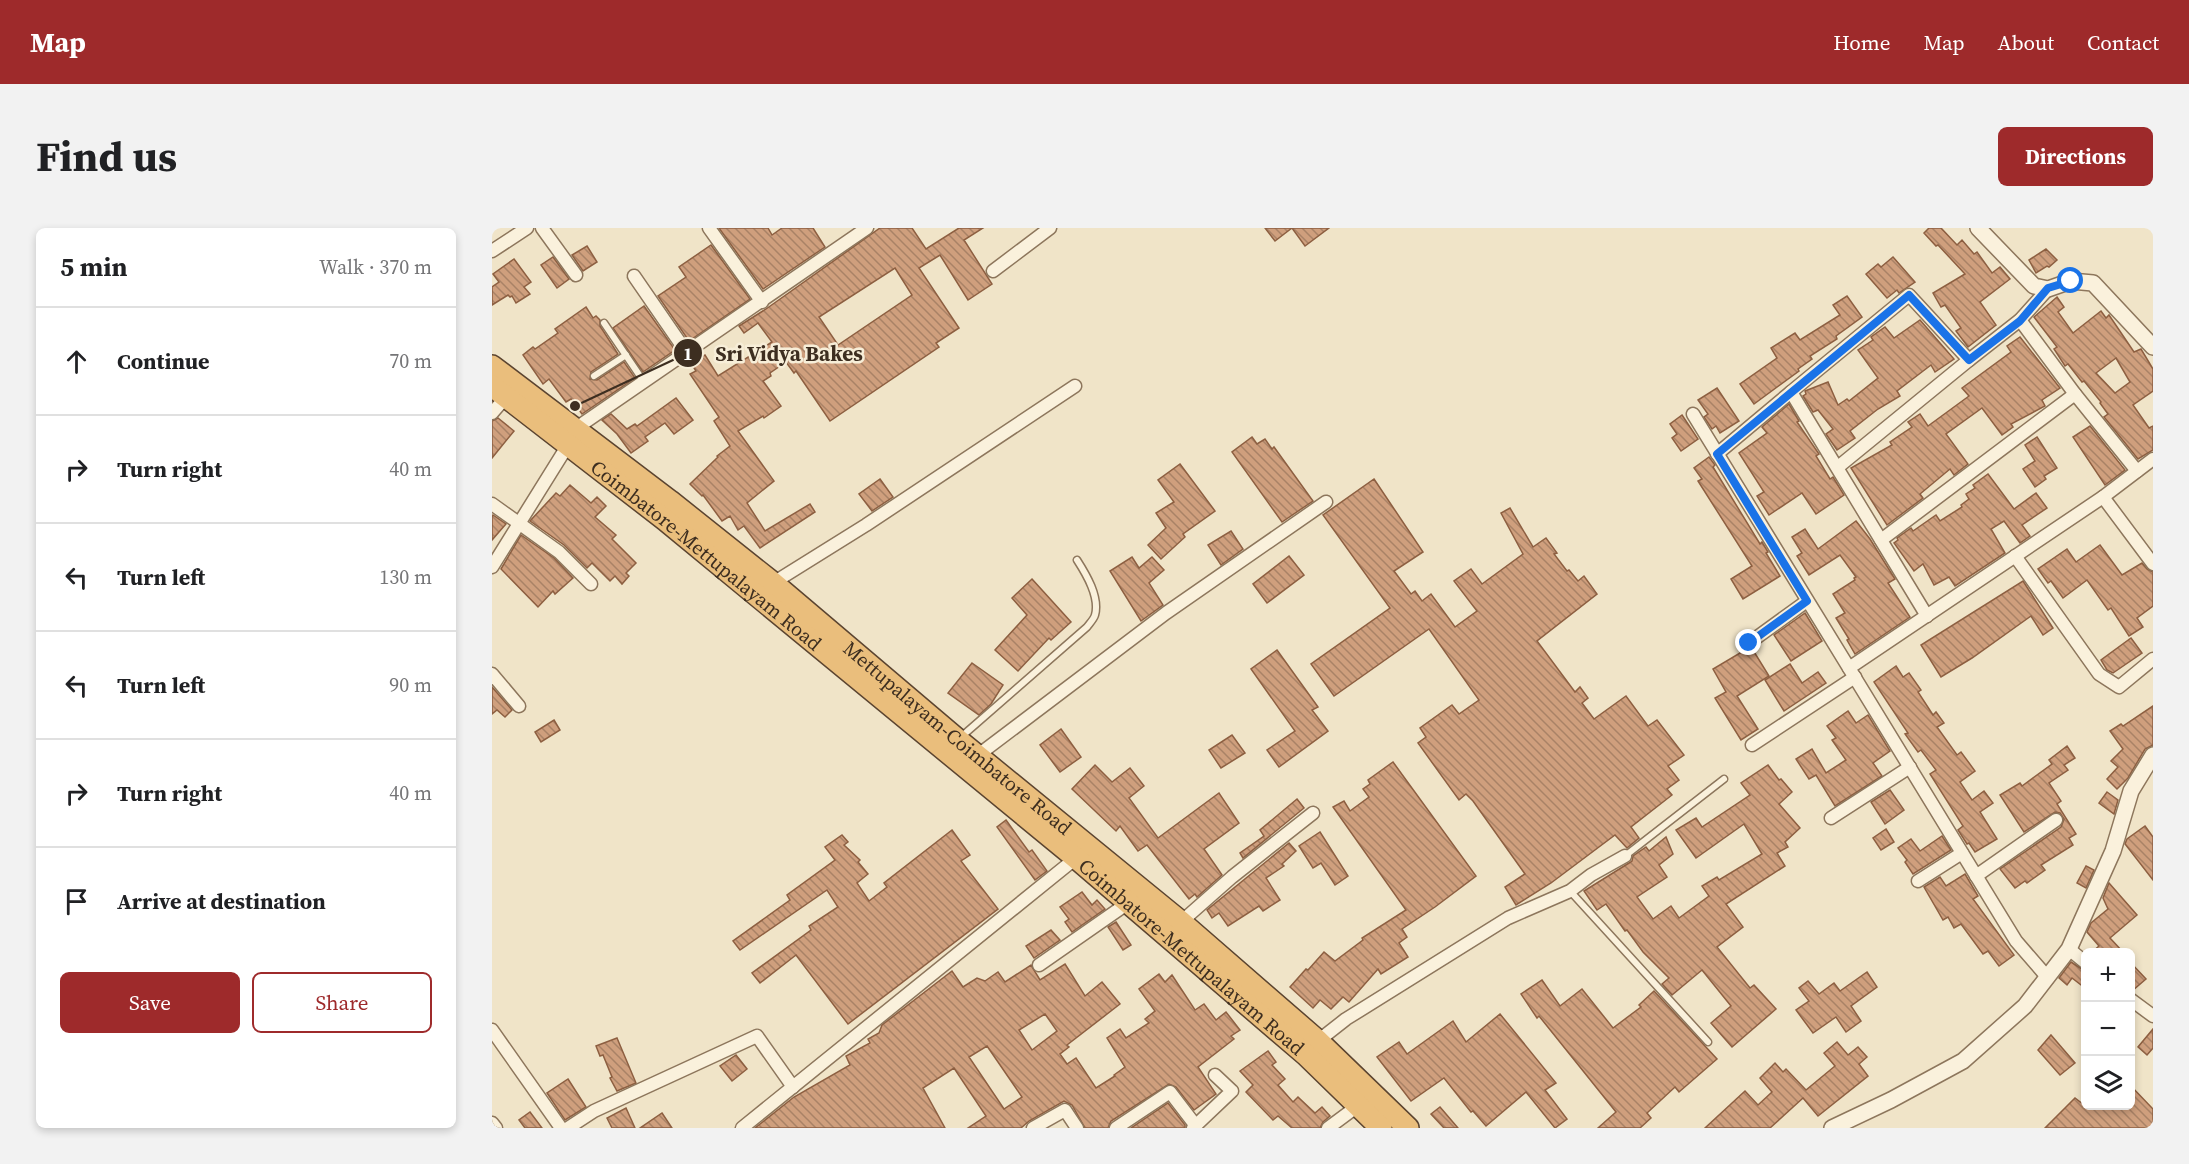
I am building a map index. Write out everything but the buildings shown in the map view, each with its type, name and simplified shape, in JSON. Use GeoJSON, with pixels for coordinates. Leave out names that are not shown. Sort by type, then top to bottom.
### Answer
{"type":"FeatureCollection","features":[{"type":"Feature","properties":{"kind":"highway","name":"Mettupalayam-Coimbatore Road"},"geometry":{"type":"LineString","coordinates":[[492,366],[572,437],[670,501],[773,583],[855,663],[914,713],[958,740],[971,761],[1181,922],[1312,1048],[1408,1128]]}},
{"type":"Feature","properties":{"kind":"highway","name":"Coimbatore-Mettupalayam Road"},"geometry":{"type":"LineString","coordinates":[[497,399],[572,437],[664,519],[855,663]]}},
{"type":"Feature","properties":{"kind":"highway","name":"Coimbatore-Mettupalayam Road"},"geometry":{"type":"LineString","coordinates":[[914,713],[971,761],[1128,903],[1312,1048],[1359,1106],[1382,1128]]}},
{"type":"Feature","properties":{"kind":"street"},"geometry":{"type":"LineString","coordinates":[[492,252],[527,228]]}},
{"type":"Feature","properties":{"kind":"street"},"geometry":{"type":"LineString","coordinates":[[542,228],[576,275]]}},
{"type":"Feature","properties":{"kind":"street"},"geometry":{"type":"LineString","coordinates":[[709,228],[762,302]]}},
{"type":"Feature","properties":{"kind":"street"},"geometry":{"type":"LineString","coordinates":[[492,567],[572,437],[687,353],[867,228]]}},
{"type":"Feature","properties":{"kind":"street"},"geometry":{"type":"LineString","coordinates":[[993,271],[1050,228]]}},
{"type":"Feature","properties":{"kind":"street"},"geometry":{"type":"LineString","coordinates":[[1983,229],[2034,286],[2048,288],[2071,281],[2093,283],[2153,347]]}},
{"type":"Feature","properties":{"kind":"street"},"geometry":{"type":"LineString","coordinates":[[634,276],[687,353]]}},
{"type":"Feature","properties":{"kind":"street"},"geometry":{"type":"LineString","coordinates":[[1838,467],[2020,321],[2048,288]]}},
{"type":"Feature","properties":{"kind":"street"},"geometry":{"type":"LineString","coordinates":[[1717,454],[1909,295],[1969,360]]}},
{"type":"Feature","properties":{"kind":"street"},"geometry":{"type":"LineString","coordinates":[[2020,321],[2075,394],[2138,471]]}},
{"type":"Feature","properties":{"kind":"street"},"geometry":{"type":"LineString","coordinates":[[773,583],[866,525],[1075,386]]}},
{"type":"Feature","properties":{"kind":"street"},"geometry":{"type":"LineString","coordinates":[[1791,392],[1927,616]]}},
{"type":"Feature","properties":{"kind":"street"},"geometry":{"type":"LineString","coordinates":[[1881,540],[2075,394]]}},
{"type":"Feature","properties":{"kind":"street"},"geometry":{"type":"LineString","coordinates":[[1693,414],[2016,941],[2048,978]]}},
{"type":"Feature","properties":{"kind":"street"},"geometry":{"type":"LineString","coordinates":[[1752,745],[1927,616],[2103,497],[2153,459]]}},
{"type":"Feature","properties":{"kind":"street"},"geometry":{"type":"LineString","coordinates":[[2103,497],[2153,564]]}},
{"type":"Feature","properties":{"kind":"street"},"geometry":{"type":"LineString","coordinates":[[971,761],[1166,613],[1326,502]]}},
{"type":"Feature","properties":{"kind":"street"},"geometry":{"type":"LineString","coordinates":[[492,504],[559,552],[591,584]]}},
{"type":"Feature","properties":{"kind":"street"},"geometry":{"type":"LineString","coordinates":[[2015,556],[2099,674],[2119,687],[2153,659]]}},
{"type":"Feature","properties":{"kind":"street"},"geometry":{"type":"LineString","coordinates":[[1749,643],[1807,601]]}},
{"type":"Feature","properties":{"kind":"street"},"geometry":{"type":"LineString","coordinates":[[492,674],[519,706]]}},
{"type":"Feature","properties":{"kind":"street"},"geometry":{"type":"LineString","coordinates":[[1832,1128],[1891,1100],[1963,1061],[2025,1006],[2069,949],[2113,851],[2132,791],[2153,755]]}},
{"type":"Feature","properties":{"kind":"street"},"geometry":{"type":"LineString","coordinates":[[1831,818],[1910,767]]}},
{"type":"Feature","properties":{"kind":"street"},"geometry":{"type":"LineString","coordinates":[[1181,922],[1232,877],[1313,813]]}},
{"type":"Feature","properties":{"kind":"street"},"geometry":{"type":"LineString","coordinates":[[1976,876],[2056,820]]}},
{"type":"Feature","properties":{"kind":"street"},"geometry":{"type":"LineString","coordinates":[[1918,881],[1962,853]]}},
{"type":"Feature","properties":{"kind":"street"},"geometry":{"type":"LineString","coordinates":[[1312,1048],[1346,1019],[1508,918],[1569,891],[1625,856]]}},
{"type":"Feature","properties":{"kind":"street"},"geometry":{"type":"LineString","coordinates":[[742,1128],[1076,858]]}},
{"type":"Feature","properties":{"kind":"street"},"geometry":{"type":"LineString","coordinates":[[1039,965],[1128,903]]}},
{"type":"Feature","properties":{"kind":"street"},"geometry":{"type":"LineString","coordinates":[[2069,949],[2081,960]]}},
{"type":"Feature","properties":{"kind":"street"},"geometry":{"type":"LineString","coordinates":[[2134,1002],[2153,1016]]}},
{"type":"Feature","properties":{"kind":"street"},"geometry":{"type":"LineString","coordinates":[[492,1030],[561,1128]]}},
{"type":"Feature","properties":{"kind":"street"},"geometry":{"type":"LineString","coordinates":[[568,1128],[594,1111],[757,1036],[793,1087]]}},
{"type":"Feature","properties":{"kind":"street"},"geometry":{"type":"LineString","coordinates":[[1116,1128],[1170,1092],[1194,1127],[1232,1091],[1215,1075]]}},
{"type":"Feature","properties":{"kind":"street"},"geometry":{"type":"LineString","coordinates":[[1328,1128],[1359,1106]]}},
{"type":"Feature","properties":{"kind":"street"},"geometry":{"type":"LineString","coordinates":[[1033,1128],[1065,1110],[1077,1128]]}},
{"type":"Feature","properties":{"kind":"street"},"geometry":{"type":"LineString","coordinates":[[492,1123],[496,1128]]}},
{"type":"Feature","properties":{"kind":"lane"},"geometry":{"type":"LineString","coordinates":[[604,323],[645,383]]}},
{"type":"Feature","properties":{"kind":"lane"},"geometry":{"type":"LineString","coordinates":[[594,376],[626,355]]}},
{"type":"Feature","properties":{"kind":"lane"},"geometry":{"type":"LineString","coordinates":[[958,740],[1087,627],[1095,614],[1095,602],[1089,579],[1077,560]]}},
{"type":"Feature","properties":{"kind":"lane"},"geometry":{"type":"LineString","coordinates":[[1625,856],[1724,779]]}},
{"type":"Feature","properties":{"kind":"lane"},"geometry":{"type":"LineString","coordinates":[[1569,891],[1708,1042]]}},
{"type":"Feature","properties":{"kind":"place","name":"Sri Vidya Bakes"},"geometry":{"type":"Point","coordinates":[575,406]}},
{"type":"Feature","properties":{"kind":"route"},"geometry":{"type":"LineString","coordinates":[[1749,643],[1807,601],[1717,454],[1909,295],[1969,360],[2020,321],[2048,288],[2071,281]]}}]}
